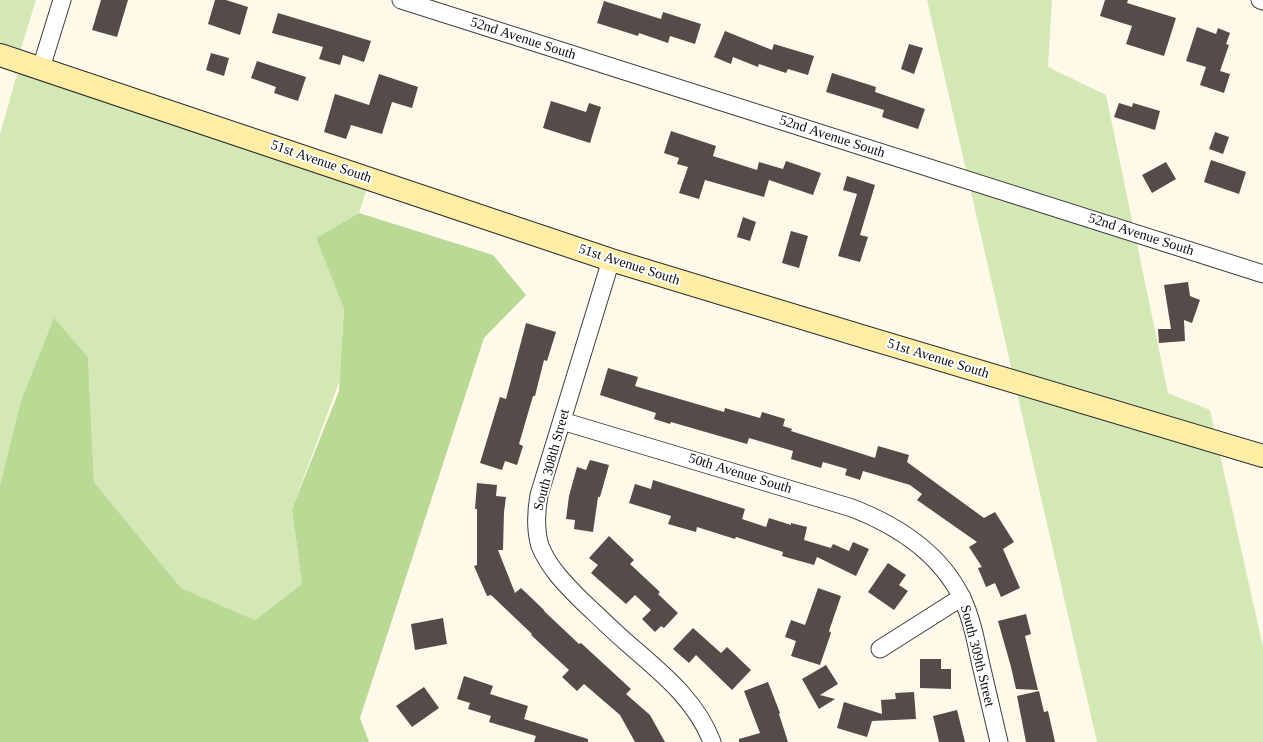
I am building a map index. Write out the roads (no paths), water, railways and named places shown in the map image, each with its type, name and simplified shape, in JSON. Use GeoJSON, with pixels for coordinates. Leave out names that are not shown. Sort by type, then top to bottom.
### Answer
{"type":"FeatureCollection","features":[{"type":"Feature","properties":{"kind":"main road","name":"51st Avenue South"},"geometry":{"type":"LineString","coordinates":[[0,55],[611,260],[1263,456]]}},
{"type":"Feature","properties":{"kind":"street"},"geometry":{"type":"LineString","coordinates":[[40,68],[62,0]]}},
{"type":"Feature","properties":{"kind":"street","name":"52nd Avenue South"},"geometry":{"type":"LineString","coordinates":[[401,0],[1263,274]]}},
{"type":"Feature","properties":{"kind":"street","name":"South 308th Street"},"geometry":{"type":"LineString","coordinates":[[611,260],[539,495],[537,530],[545,557],[566,585],[681,691],[700,718],[712,742]]}},
{"type":"Feature","properties":{"kind":"street","name":"50th Avenue South"},"geometry":{"type":"LineString","coordinates":[[562,421],[852,508],[882,521],[913,540]]}},
{"type":"Feature","properties":{"kind":"street","name":"South 309th Street"},"geometry":{"type":"LineString","coordinates":[[913,540],[944,571],[962,597],[973,626],[999,742]]}},
{"type":"Feature","properties":{"kind":"street"},"geometry":{"type":"LineString","coordinates":[[880,649],[962,597]]}}]}
